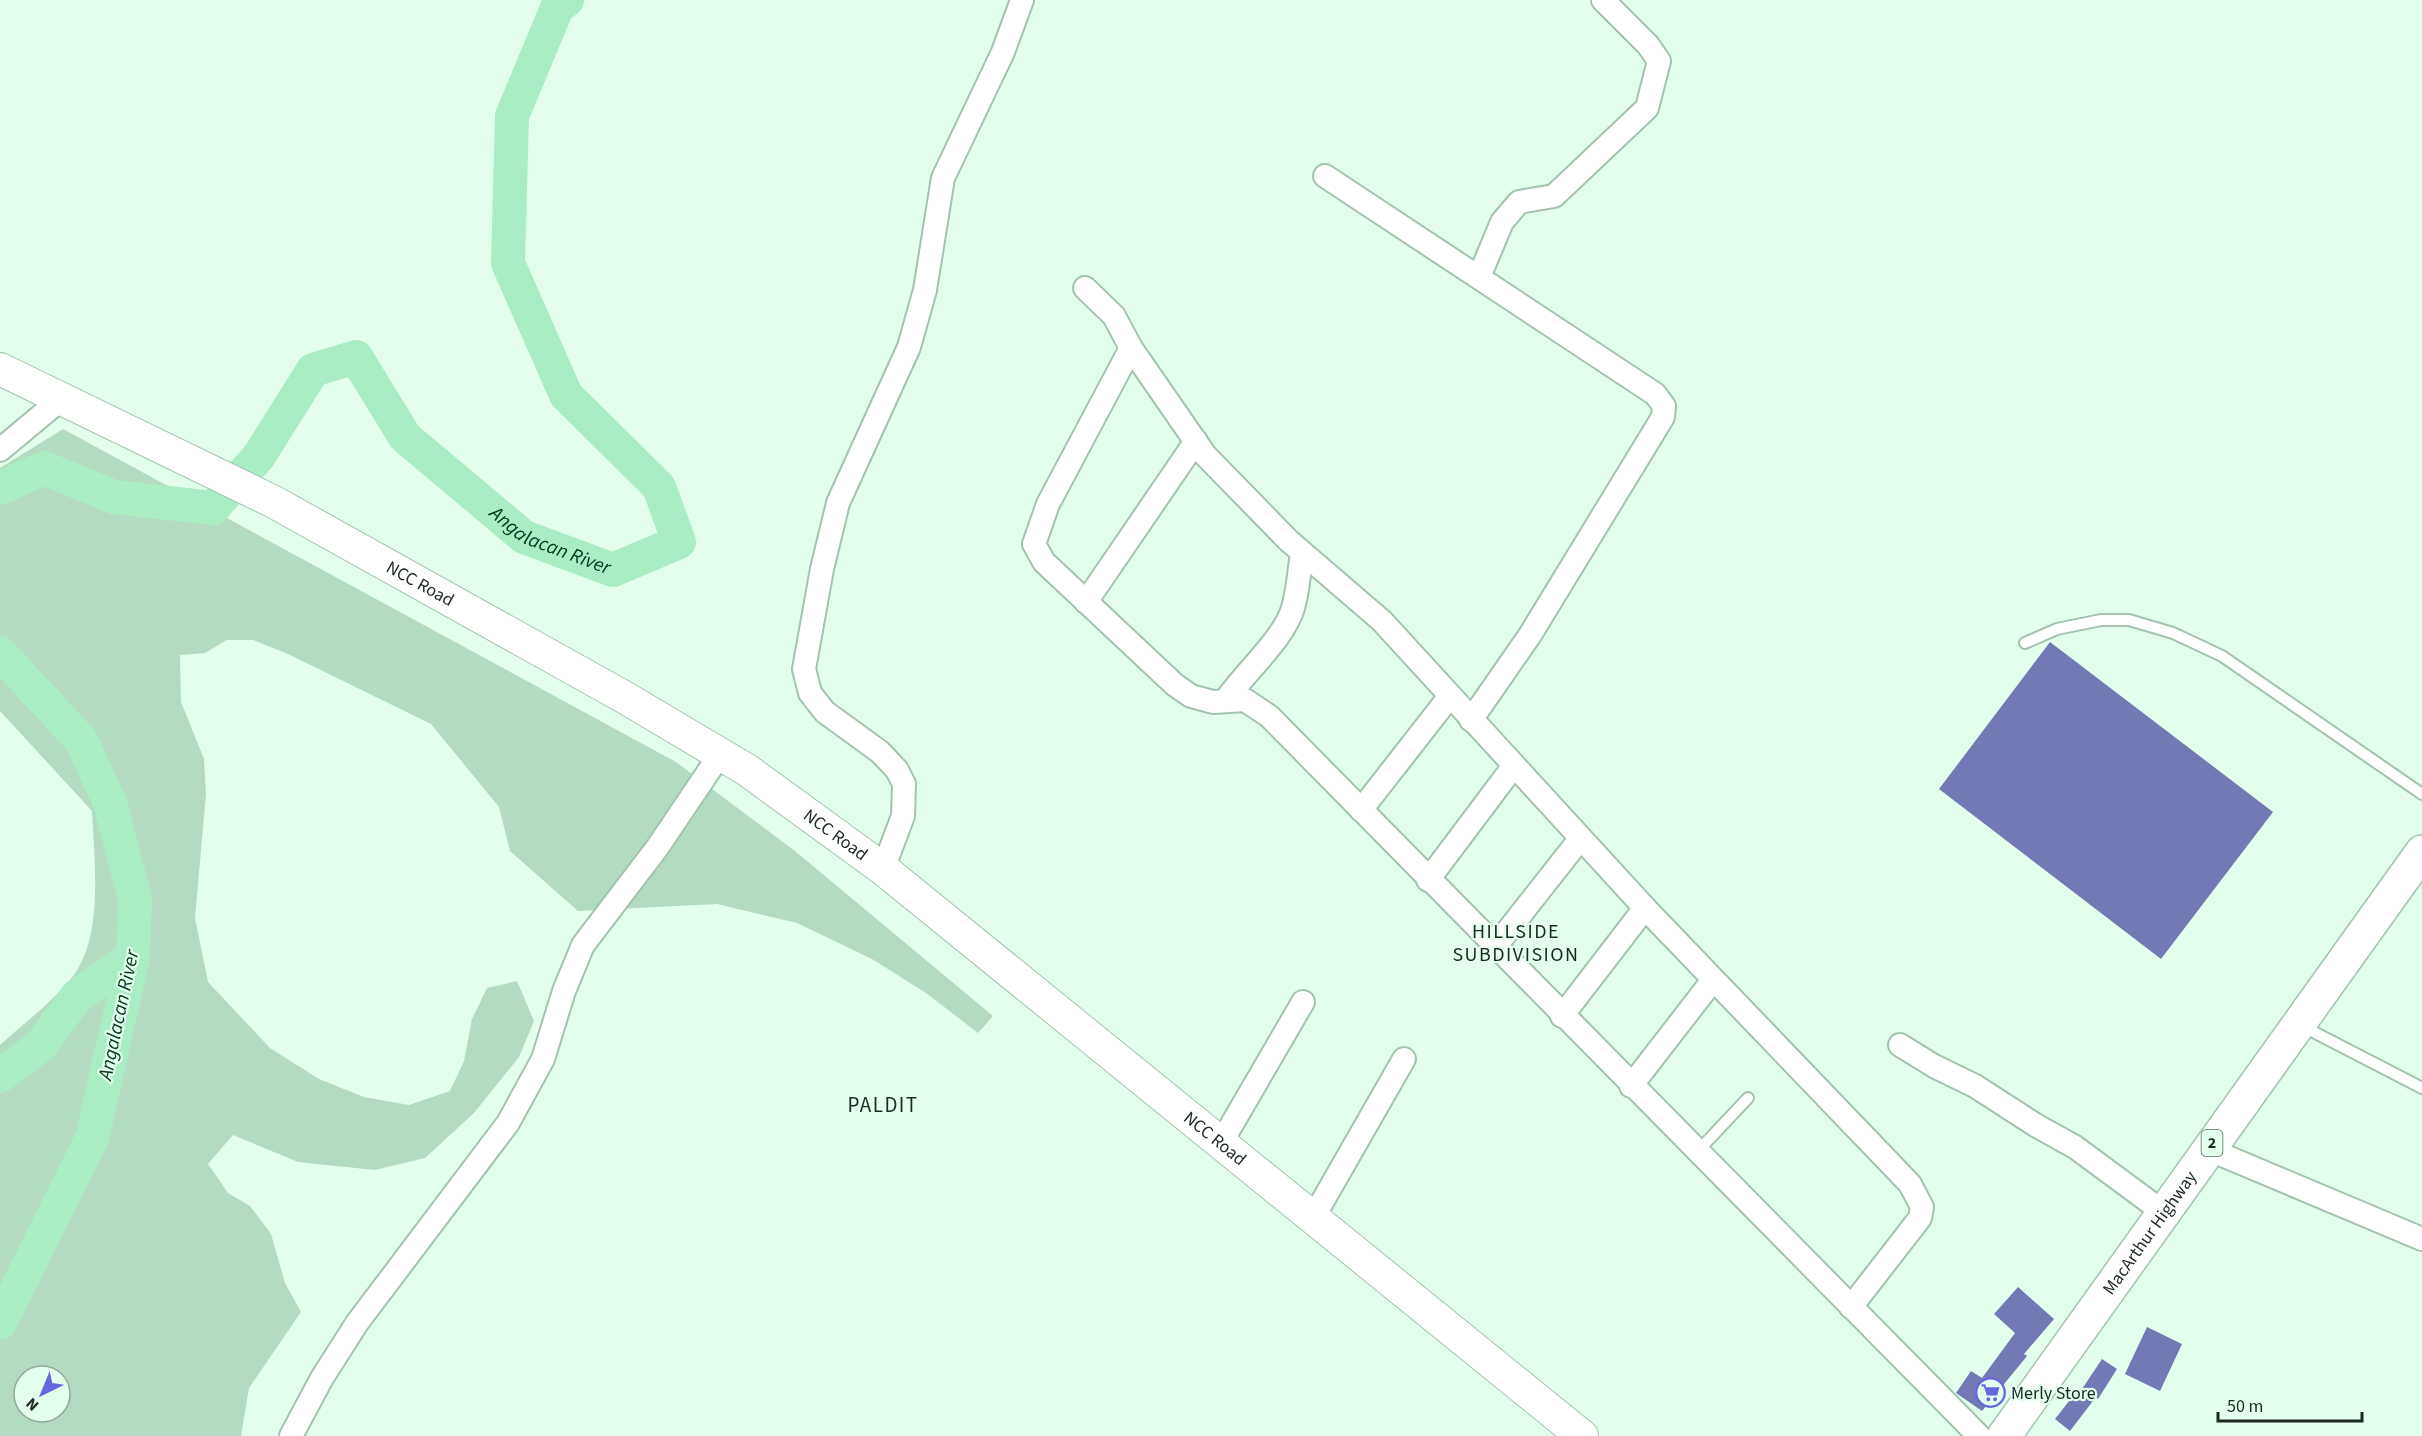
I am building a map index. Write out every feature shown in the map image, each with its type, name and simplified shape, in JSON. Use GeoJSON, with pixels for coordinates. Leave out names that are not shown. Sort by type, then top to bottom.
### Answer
{"type":"FeatureCollection","features":[{"type":"Feature","properties":{"kind":"highway","name":"MacArthur Highway"},"geometry":{"type":"LineString","coordinates":[[2004,1436],[2297,1023],[2422,852]]}},
{"type":"Feature","properties":{"kind":"street"},"geometry":{"type":"LineString","coordinates":[[883,869],[903,816],[904,784],[897,770],[880,752],[825,712],[810,693],[804,669],[822,569],[838,503],[909,348],[925,290],[943,178],[1003,52],[1022,0]]}},
{"type":"Feature","properties":{"kind":"street"},"geometry":{"type":"LineString","coordinates":[[1479,277],[1502,222],[1519,202],[1554,196],[1647,108],[1659,61],[1648,45],[1603,0]]}},
{"type":"Feature","properties":{"kind":"street"},"geometry":{"type":"LineString","coordinates":[[1325,176],[1655,394],[1664,406],[1663,417],[1536,625],[1471,720]]}},
{"type":"Feature","properties":{"kind":"street"},"geometry":{"type":"LineString","coordinates":[[1085,288],[1114,316],[1131,348],[1196,441],[1228,480],[1302,554],[1382,621],[1580,839],[1902,1176],[1919,1197],[1922,1207],[1916,1226],[1851,1306]]}},
{"type":"Feature","properties":{"kind":"street"},"geometry":{"type":"LineString","coordinates":[[1131,348],[1048,504],[1034,544],[1044,562],[1175,685],[1191,696],[1213,702],[1245,700],[1256,705],[1312,758],[1428,880],[1979,1436]]}},
{"type":"Feature","properties":{"kind":"street","name":"NCC Road"},"geometry":{"type":"LineString","coordinates":[[0,369],[274,502],[721,753],[883,869],[1582,1436]]}},
{"type":"Feature","properties":{"kind":"street"},"geometry":{"type":"LineString","coordinates":[[0,450],[60,400]]}},
{"type":"Feature","properties":{"kind":"street"},"geometry":{"type":"LineString","coordinates":[[1086,602],[1196,441]]}},
{"type":"Feature","properties":{"kind":"street"},"geometry":{"type":"LineString","coordinates":[[1225,701],[1242,677],[1276,639],[1292,610],[1302,554]]}},
{"type":"Feature","properties":{"kind":"street"},"geometry":{"type":"LineString","coordinates":[[1361,810],[1450,696]]}},
{"type":"Feature","properties":{"kind":"street"},"geometry":{"type":"LineString","coordinates":[[291,1436],[322,1378],[357,1323],[508,1123],[543,1059],[564,991],[583,945],[657,848],[721,753]]}},
{"type":"Feature","properties":{"kind":"street"},"geometry":{"type":"LineString","coordinates":[[1428,880],[1513,767]]}},
{"type":"Feature","properties":{"kind":"street"},"geometry":{"type":"LineString","coordinates":[[1494,947],[1580,839]]}},
{"type":"Feature","properties":{"kind":"street"},"geometry":{"type":"LineString","coordinates":[[1563,1016],[1645,908]]}},
{"type":"Feature","properties":{"kind":"street"},"geometry":{"type":"LineString","coordinates":[[1631,1086],[1713,980]]}},
{"type":"Feature","properties":{"kind":"street"},"geometry":{"type":"LineString","coordinates":[[1221,1143],[1303,1002]]}},
{"type":"Feature","properties":{"kind":"street"},"geometry":{"type":"LineString","coordinates":[[1900,1045],[1934,1066],[1975,1086],[2037,1126],[2075,1147],[2163,1212]]}},
{"type":"Feature","properties":{"kind":"street"},"geometry":{"type":"LineString","coordinates":[[1313,1218],[1404,1059]]}},
{"type":"Feature","properties":{"kind":"street"},"geometry":{"type":"LineString","coordinates":[[2208,1149],[2422,1239]]}},
{"type":"Feature","properties":{"kind":"lane"},"geometry":{"type":"LineString","coordinates":[[2025,643],[2057,629],[2101,620],[2129,620],[2173,633],[2222,656],[2422,794]]}},
{"type":"Feature","properties":{"kind":"lane"},"geometry":{"type":"LineString","coordinates":[[2297,1023],[2422,1088]]}},
{"type":"Feature","properties":{"kind":"lane"},"geometry":{"type":"LineString","coordinates":[[1697,1152],[1748,1098]]}},
{"type":"Feature","properties":{"kind":"green space"},"geometry":{"type":"Polygon","coordinates":[[[63,429],[676,762],[795,851],[993,1016],[978,1033],[926,993],[872,959],[797,923],[717,904],[578,911],[510,851],[499,807],[431,724],[288,654],[253,640],[227,640],[205,653],[180,655],[181,702],[204,759],[206,794],[195,918],[208,982],[270,1048],[319,1079],[364,1097],[409,1105],[450,1091],[464,1061],[472,1019],[487,988],[517,981],[534,1021],[519,1057],[474,1113],[425,1158],[375,1170],[298,1162],[233,1135],[208,1164],[228,1193],[250,1206],[271,1234],[285,1283],[301,1312],[249,1388],[241,1436],[0,1436],[0,1045],[54,997],[70,980],[81,963],[93,922],[95,876],[92,811],[0,711],[0,468],[63,429]]]}},
{"type":"Feature","properties":{"kind":"building"},"geometry":{"type":"Polygon","coordinates":[[[2050,642],[2273,812],[2161,959],[1939,789],[2050,642]]]}},
{"type":"Feature","properties":{"kind":"building"},"geometry":{"type":"Polygon","coordinates":[[[2018,1287],[2054,1319],[2024,1354],[2027,1356],[1982,1411],[1956,1393],[1971,1371],[1982,1378],[2015,1333],[1994,1314],[2018,1287]]]}},
{"type":"Feature","properties":{"kind":"building"},"geometry":{"type":"Polygon","coordinates":[[[2147,1327],[2182,1344],[2160,1391],[2125,1374],[2147,1327]]]}},
{"type":"Feature","properties":{"kind":"building"},"geometry":{"type":"Polygon","coordinates":[[[2102,1359],[2117,1369],[2098,1399],[2096,1397],[2070,1431],[2055,1419],[2073,1396],[2076,1398],[2102,1359]]]}},
{"type":"Feature","properties":{"kind":"waterway","name":"Angalacan River"},"geometry":{"type":"LineString","coordinates":[[0,488],[44,468],[114,497],[213,508],[259,456],[313,370],[356,357],[405,437],[524,537],[613,570],[679,542],[659,487],[566,395],[508,263],[512,116],[557,8],[567,0]]}},
{"type":"Feature","properties":{"kind":"waterway","name":"Angalacan River"},"geometry":{"type":"LineString","coordinates":[[0,653],[81,740],[110,803],[135,899],[133,957],[92,1138],[0,1323]]}},
{"type":"Feature","properties":{"kind":"waterway"},"geometry":{"type":"LineString","coordinates":[[0,1076],[41,1045],[77,996],[133,957]]}},
{"type":"Feature","properties":{"kind":"place","name":"Merly Store"},"geometry":{"type":"Point","coordinates":[1990,1393]}},
{"type":"Feature","properties":{"kind":"district","name":"HILLSIDE SUBDIVISION"},"geometry":{"type":"Point","coordinates":[1516,944]}},
{"type":"Feature","properties":{"kind":"district","name":"PALDIT"},"geometry":{"type":"Point","coordinates":[883,1105]}}]}
